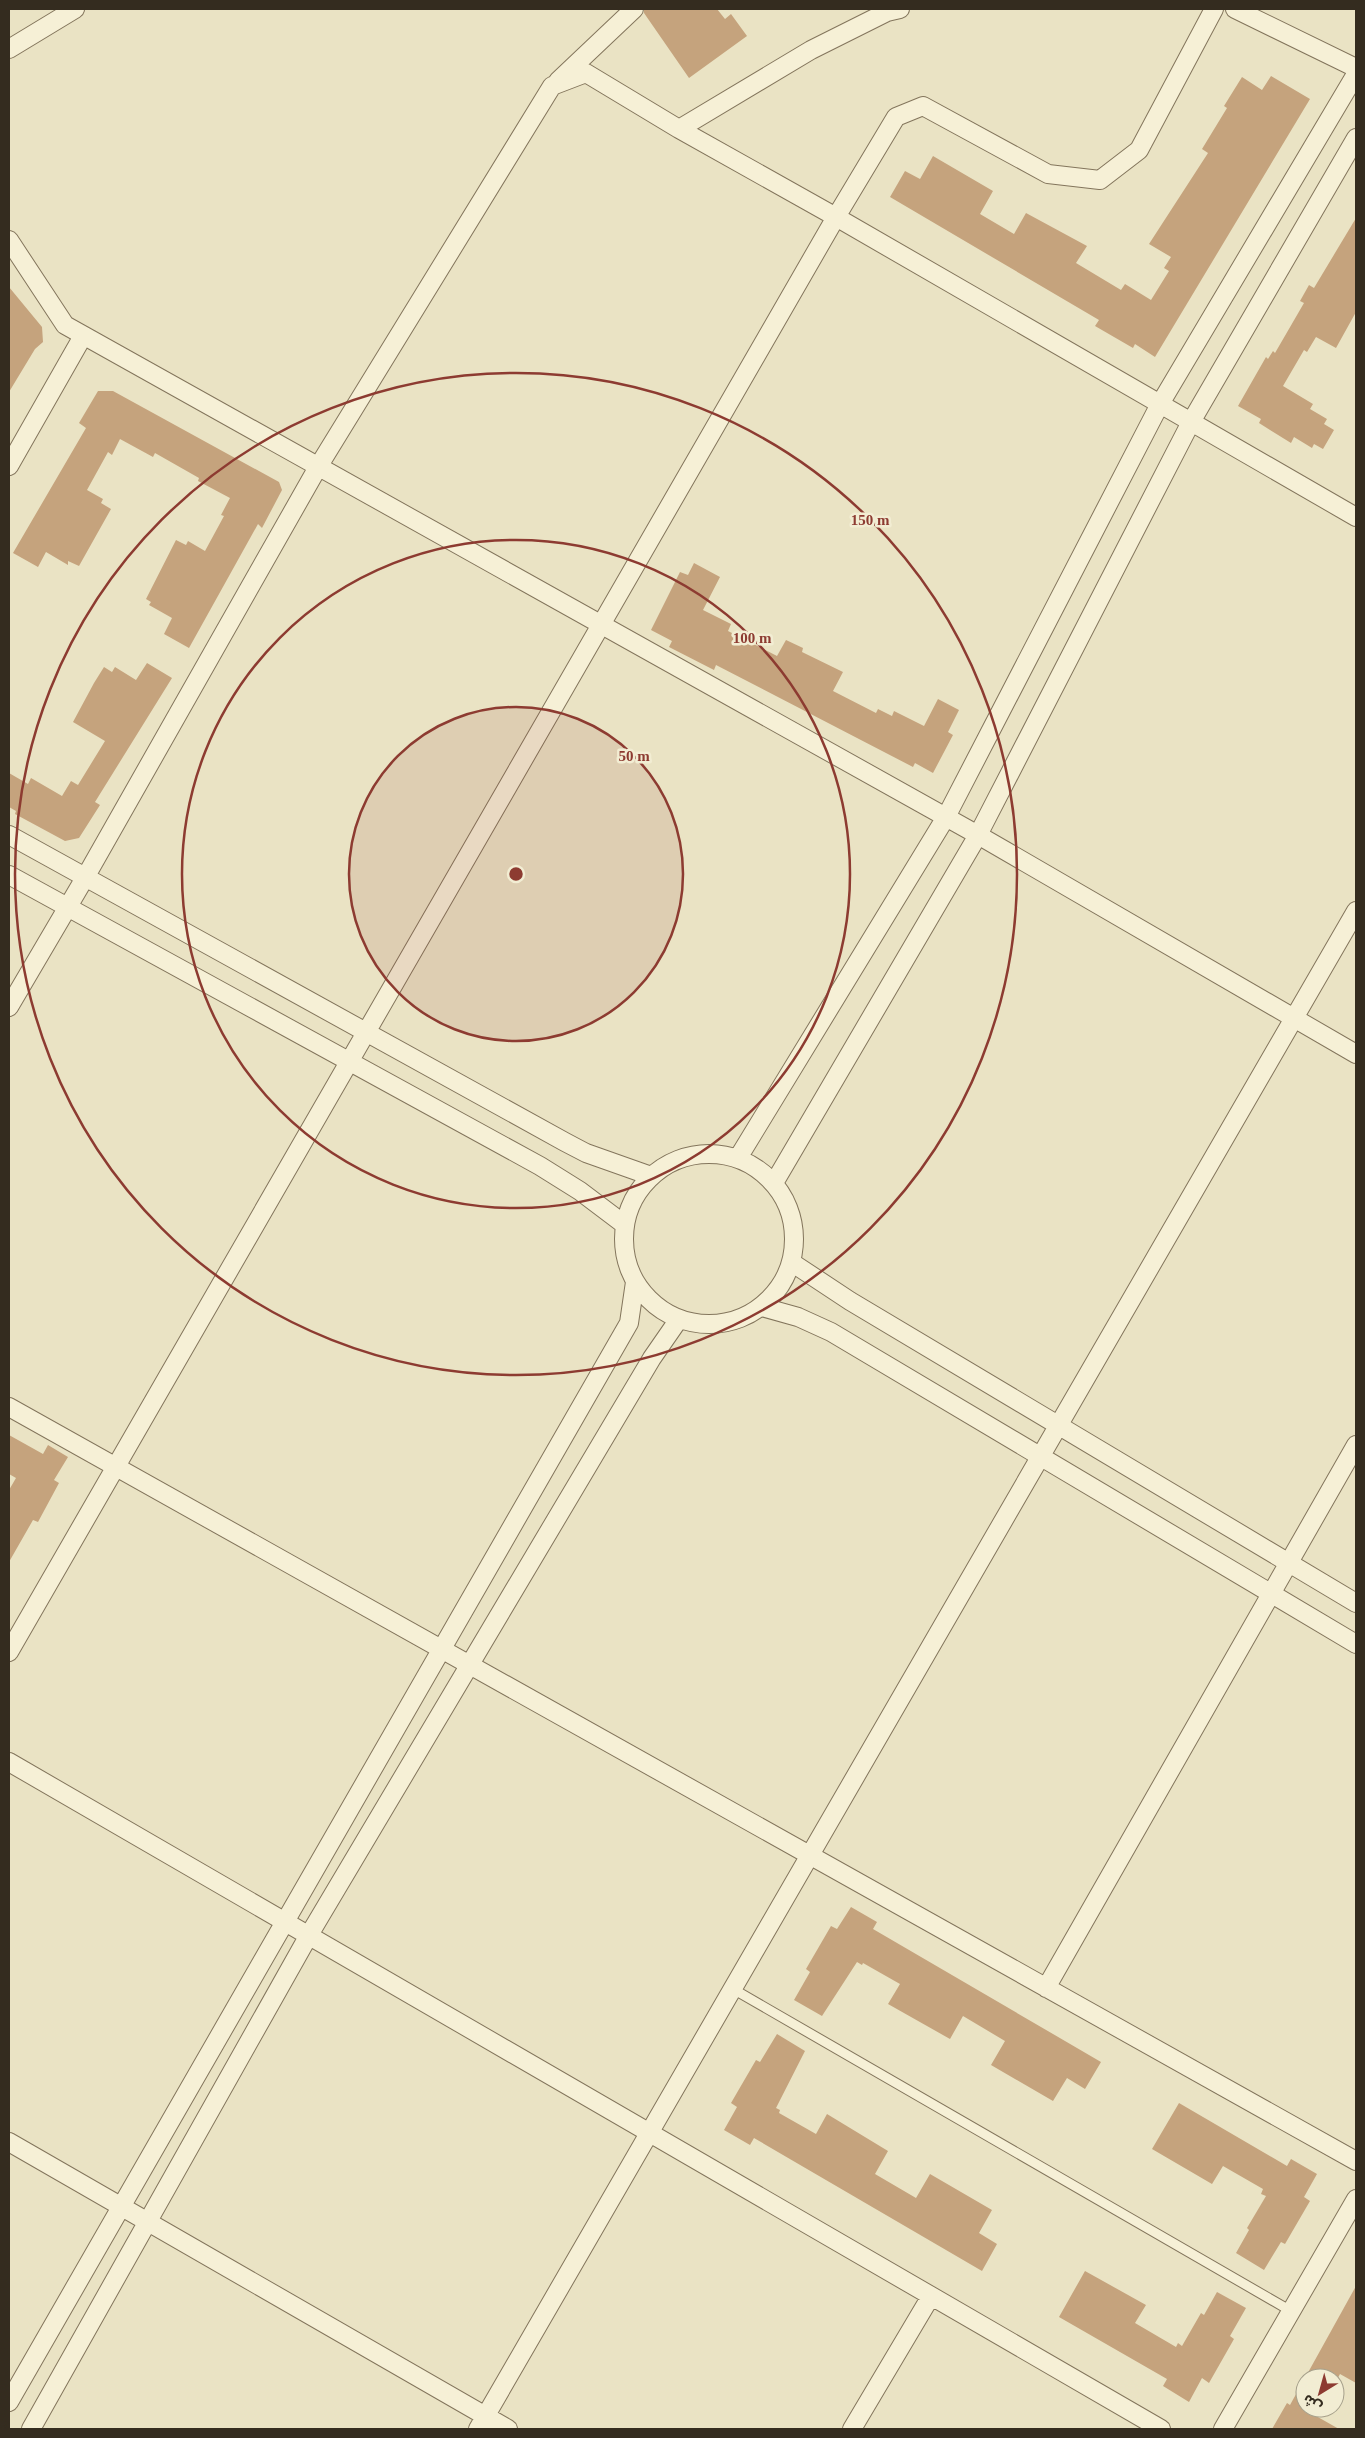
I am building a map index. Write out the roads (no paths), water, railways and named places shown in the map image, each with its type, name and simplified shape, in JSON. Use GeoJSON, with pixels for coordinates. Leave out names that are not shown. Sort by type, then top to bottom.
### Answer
{"type":"FeatureCollection","features":[{"type":"Feature","properties":{"kind":"street"},"geometry":{"type":"LineString","coordinates":[[9,49],[75,9]]}},
{"type":"Feature","properties":{"kind":"street"},"geometry":{"type":"LineString","coordinates":[[9,1007],[86,876],[318,467],[552,86],[634,9]]}},
{"type":"Feature","properties":{"kind":"street"},"geometry":{"type":"LineString","coordinates":[[678,130],[811,50],[887,12],[900,9]]}},
{"type":"Feature","properties":{"kind":"street"},"geometry":{"type":"LineString","coordinates":[[9,1652],[836,217],[896,118],[923,106],[1048,174],[1100,180],[1139,150],[1214,9]]}},
{"type":"Feature","properties":{"kind":"street"},"geometry":{"type":"LineString","coordinates":[[1234,9],[1356,68]]}},
{"type":"Feature","properties":{"kind":"street"},"geometry":{"type":"LineString","coordinates":[[552,86],[586,73],[678,130],[836,217],[1356,517]]}},
{"type":"Feature","properties":{"kind":"street"},"geometry":{"type":"LineString","coordinates":[[738,1158],[946,817],[1160,404],[1356,74]]}},
{"type":"Feature","properties":{"kind":"street"},"geometry":{"type":"LineString","coordinates":[[774,1183],[978,835],[1191,422],[1356,138]]}},
{"type":"Feature","properties":{"kind":"street"},"geometry":{"type":"LineString","coordinates":[[9,240],[65,326],[978,835],[1356,1054]]}},
{"type":"Feature","properties":{"kind":"street"},"geometry":{"type":"LineString","coordinates":[[9,466],[83,336]]}},
{"type":"Feature","properties":{"kind":"street"},"geometry":{"type":"LineString","coordinates":[[9,835],[565,1142],[586,1153],[651,1176]]}},
{"type":"Feature","properties":{"kind":"street"},"geometry":{"type":"LineString","coordinates":[[9,875],[540,1166],[580,1191],[625,1225]]}},
{"type":"Feature","properties":{"kind":"street"},"geometry":{"type":"LineString","coordinates":[[482,2423],[1356,911]]}},
{"type":"Feature","properties":{"kind":"street"},"geometry":{"type":"LineString","coordinates":[[715,1154],[738,1158],[758,1168],[774,1183],[788,1207],[795,1233],[791,1262],[781,1286],[762,1306],[736,1320],[708,1324],[679,1319],[654,1304],[635,1282],[625,1254],[625,1225],[634,1198],[651,1176],[670,1163],[692,1155],[715,1154]]}},
{"type":"Feature","properties":{"kind":"street"},"geometry":{"type":"LineString","coordinates":[[791,1262],[850,1302],[1059,1424],[1356,1603]]}},
{"type":"Feature","properties":{"kind":"street"},"geometry":{"type":"LineString","coordinates":[[9,2402],[628,1323],[635,1282]]}},
{"type":"Feature","properties":{"kind":"street"},"geometry":{"type":"LineString","coordinates":[[762,1306],[798,1317],[831,1332],[1356,1644]]}},
{"type":"Feature","properties":{"kind":"street"},"geometry":{"type":"LineString","coordinates":[[31,2429],[309,1935],[652,1358],[679,1319]]}},
{"type":"Feature","properties":{"kind":"street"},"geometry":{"type":"LineString","coordinates":[[9,1407],[1356,2161]]}},
{"type":"Feature","properties":{"kind":"street"},"geometry":{"type":"LineString","coordinates":[[1046,1988],[1356,1445]]}},
{"type":"Feature","properties":{"kind":"street"},"geometry":{"type":"LineString","coordinates":[[9,1762],[1161,2429]]}},
{"type":"Feature","properties":{"kind":"street"},"geometry":{"type":"LineString","coordinates":[[9,2142],[148,2222],[482,2423],[508,2429]]}},
{"type":"Feature","properties":{"kind":"street"},"geometry":{"type":"LineString","coordinates":[[1223,2429],[1356,2199]]}},
{"type":"Feature","properties":{"kind":"street"},"geometry":{"type":"LineString","coordinates":[[852,2429],[931,2296]]}},
{"type":"Feature","properties":{"kind":"lane"},"geometry":{"type":"LineString","coordinates":[[733,1989],[1291,2311]]}}]}
